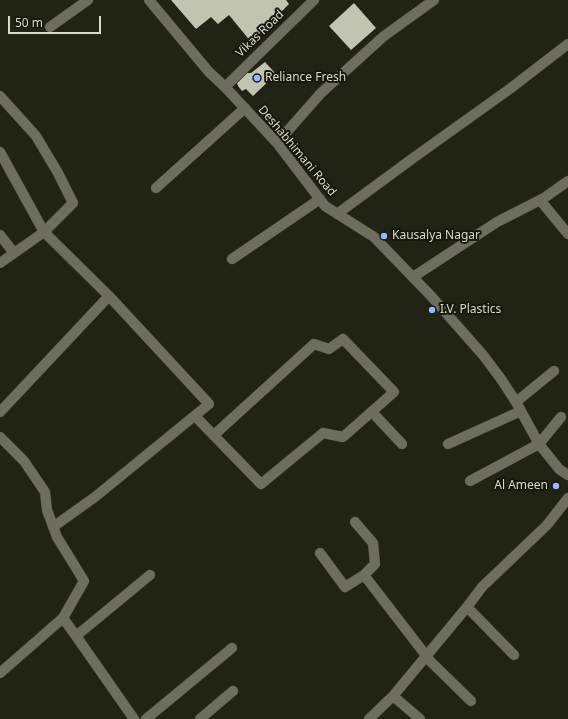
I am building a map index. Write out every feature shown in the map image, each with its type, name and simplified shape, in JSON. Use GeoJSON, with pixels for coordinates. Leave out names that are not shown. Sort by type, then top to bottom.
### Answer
{"type":"FeatureCollection","features":[{"type":"Feature","properties":{"kind":"street"},"geometry":{"type":"LineString","coordinates":[[50,27],[88,0]]}},
{"type":"Feature","properties":{"kind":"street","name":"Deshabhimani Road"},"geometry":{"type":"LineString","coordinates":[[149,0],[208,72],[225,87],[277,143],[325,206],[374,237],[413,277],[482,354],[501,378],[539,444],[558,469],[568,476]]}},
{"type":"Feature","properties":{"kind":"street","name":"Vikas Road"},"geometry":{"type":"LineString","coordinates":[[225,87],[314,0]]}},
{"type":"Feature","properties":{"kind":"street"},"geometry":{"type":"LineString","coordinates":[[277,143],[321,93],[378,41],[434,0]]}},
{"type":"Feature","properties":{"kind":"street"},"geometry":{"type":"LineString","coordinates":[[337,214],[511,88],[568,44]]}},
{"type":"Feature","properties":{"kind":"street"},"geometry":{"type":"LineString","coordinates":[[0,96],[36,136],[58,173],[73,203],[44,232],[0,263]]}},
{"type":"Feature","properties":{"kind":"street"},"geometry":{"type":"LineString","coordinates":[[156,188],[245,108]]}},
{"type":"Feature","properties":{"kind":"street"},"geometry":{"type":"LineString","coordinates":[[0,152],[44,232],[109,296],[209,404],[95,497],[53,527]]}},
{"type":"Feature","properties":{"kind":"street"},"geometry":{"type":"LineString","coordinates":[[413,277],[497,222],[540,200],[568,180]]}},
{"type":"Feature","properties":{"kind":"street"},"geometry":{"type":"LineString","coordinates":[[232,259],[320,200]]}},
{"type":"Feature","properties":{"kind":"street"},"geometry":{"type":"LineString","coordinates":[[540,200],[568,234]]}},
{"type":"Feature","properties":{"kind":"street"},"geometry":{"type":"LineString","coordinates":[[0,235],[14,253]]}},
{"type":"Feature","properties":{"kind":"street"},"geometry":{"type":"LineString","coordinates":[[0,412],[109,296]]}},
{"type":"Feature","properties":{"kind":"street"},"geometry":{"type":"LineString","coordinates":[[196,416],[214,435],[261,484],[323,433],[343,437],[394,392],[343,339],[329,349],[314,344],[214,435]]}},
{"type":"Feature","properties":{"kind":"street"},"geometry":{"type":"LineString","coordinates":[[448,444],[518,407],[554,371]]}},
{"type":"Feature","properties":{"kind":"street"},"geometry":{"type":"LineString","coordinates":[[372,412],[402,444]]}},
{"type":"Feature","properties":{"kind":"street"},"geometry":{"type":"LineString","coordinates":[[470,481],[539,444],[561,417]]}},
{"type":"Feature","properties":{"kind":"street"},"geometry":{"type":"LineString","coordinates":[[0,437],[24,461],[46,492],[47,510],[57,537],[84,581],[63,618],[0,673]]}},
{"type":"Feature","properties":{"kind":"street"},"geometry":{"type":"LineString","coordinates":[[370,719],[393,696],[482,587],[547,525],[568,498]]}},
{"type":"Feature","properties":{"kind":"street"},"geometry":{"type":"LineString","coordinates":[[320,553],[345,587],[364,575],[375,564],[373,543],[355,522]]}},
{"type":"Feature","properties":{"kind":"street"},"geometry":{"type":"LineString","coordinates":[[76,636],[150,575]]}},
{"type":"Feature","properties":{"kind":"street"},"geometry":{"type":"LineString","coordinates":[[364,575],[431,662],[471,701]]}},
{"type":"Feature","properties":{"kind":"street"},"geometry":{"type":"LineString","coordinates":[[467,607],[514,655]]}},
{"type":"Feature","properties":{"kind":"street"},"geometry":{"type":"LineString","coordinates":[[63,618],[134,719]]}},
{"type":"Feature","properties":{"kind":"street"},"geometry":{"type":"LineString","coordinates":[[146,719],[232,648]]}},
{"type":"Feature","properties":{"kind":"street"},"geometry":{"type":"LineString","coordinates":[[200,719],[232,692]]}},
{"type":"Feature","properties":{"kind":"street"},"geometry":{"type":"LineString","coordinates":[[393,696],[420,719]]}},
{"type":"Feature","properties":{"kind":"building"},"geometry":{"type":"Polygon","coordinates":[[[171,0],[286,0],[289,4],[251,42],[229,15],[218,24],[211,17],[196,29],[171,0]]]}},
{"type":"Feature","properties":{"kind":"building"},"geometry":{"type":"Polygon","coordinates":[[[354,3],[376,28],[351,50],[329,26],[354,3]]]}},
{"type":"Feature","properties":{"kind":"building","name":"Reliance Fresh"},"geometry":{"type":"Polygon","coordinates":[[[265,62],[276,74],[253,96],[246,89],[242,91],[237,83],[247,73],[251,73],[265,62]]]}},
{"type":"Feature","properties":{"kind":"place","name":"Reliance Fresh"},"geometry":{"type":"Point","coordinates":[257,78]}},
{"type":"Feature","properties":{"kind":"place","name":"Kausalya Nagar"},"geometry":{"type":"Point","coordinates":[384,236]}},
{"type":"Feature","properties":{"kind":"place","name":"I.V. Plastics"},"geometry":{"type":"Point","coordinates":[432,310]}},
{"type":"Feature","properties":{"kind":"place","name":"Al Ameen"},"geometry":{"type":"Point","coordinates":[556,486]}}]}
